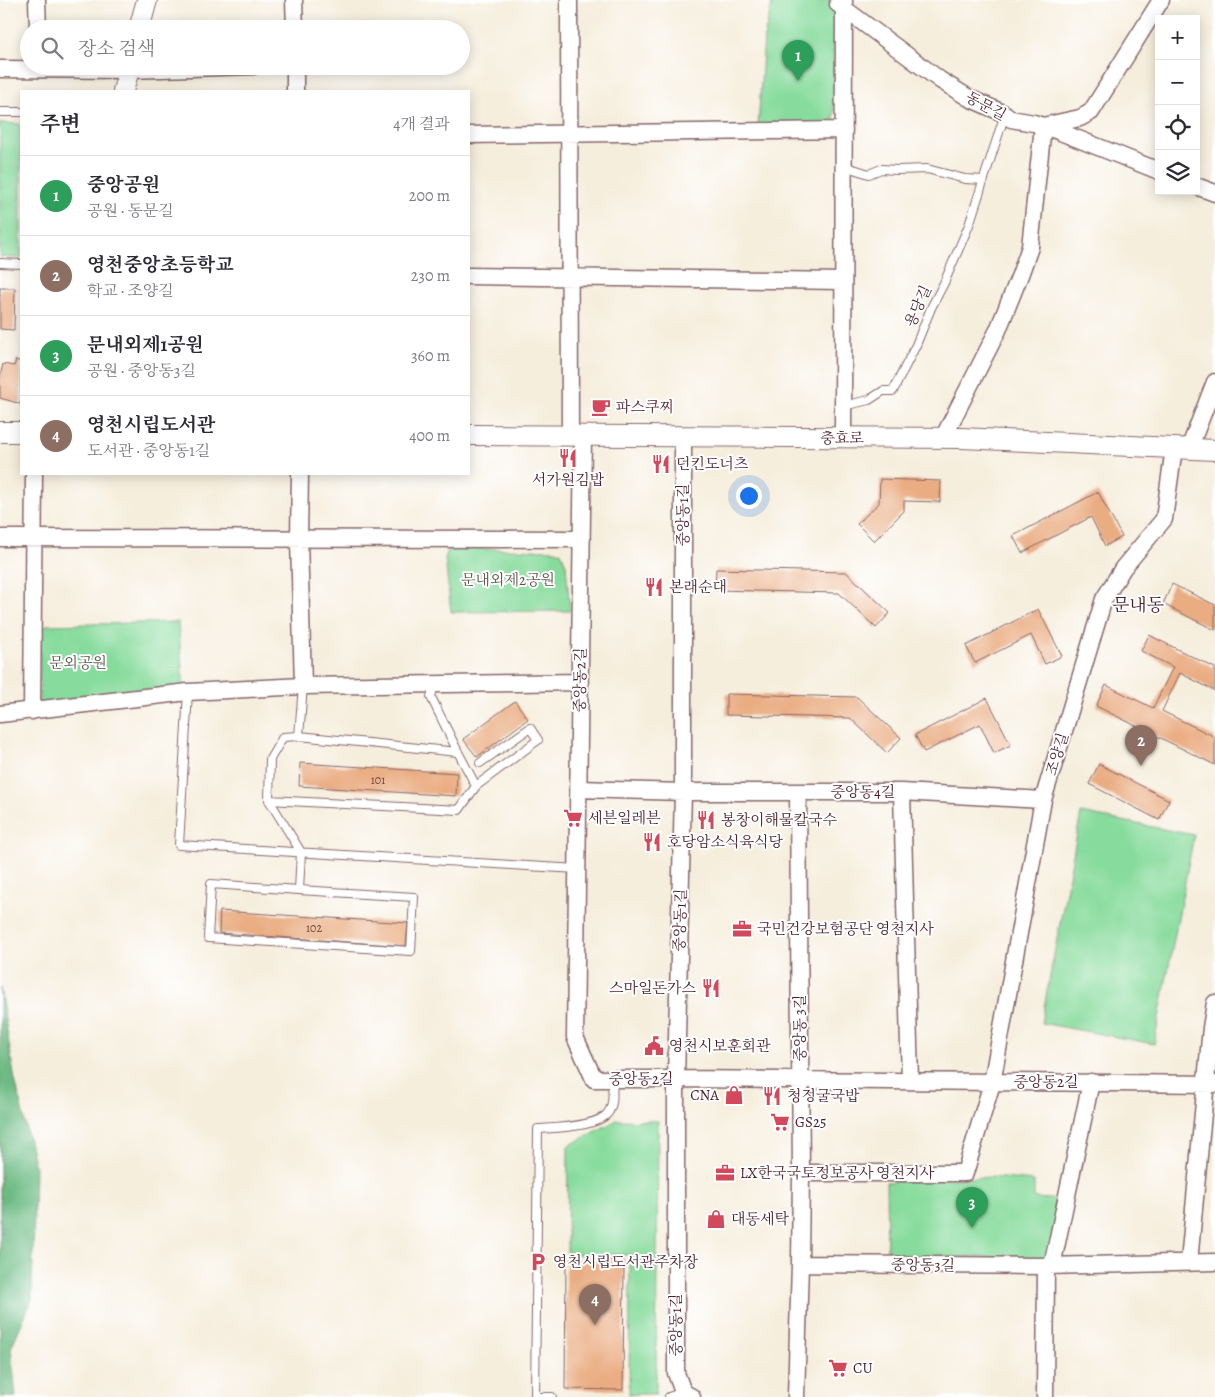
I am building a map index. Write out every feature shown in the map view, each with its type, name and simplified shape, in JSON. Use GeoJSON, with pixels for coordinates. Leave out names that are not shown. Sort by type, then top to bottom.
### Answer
{"type":"FeatureCollection","features":[{"type":"Feature","properties":{"kind":"street"},"geometry":{"type":"LineString","coordinates":[[36,0],[37,20]]}},
{"type":"Feature","properties":{"kind":"street"},"geometry":{"type":"LineString","coordinates":[[141,20],[147,0]]}},
{"type":"Feature","properties":{"kind":"street"},"geometry":{"type":"LineString","coordinates":[[294,0],[295,20]]}},
{"type":"Feature","properties":{"kind":"street","name":"중앙동2길"},"geometry":{"type":"LineString","coordinates":[[569,0],[570,277],[582,539],[575,1037],[594,1079],[1210,1084]]}},
{"type":"Feature","properties":{"kind":"street"},"geometry":{"type":"LineString","coordinates":[[943,438],[998,330],[1030,247],[1043,126],[1080,118],[1091,112],[1161,0]]}},
{"type":"Feature","properties":{"kind":"street"},"geometry":{"type":"LineString","coordinates":[[841,3],[844,130],[842,438]]}},
{"type":"Feature","properties":{"kind":"street","name":"동문길"},"geometry":{"type":"LineString","coordinates":[[841,3],[940,80],[969,98],[1005,114],[1011,119],[1058,131],[1155,169]]}},
{"type":"Feature","properties":{"kind":"street"},"geometry":{"type":"LineString","coordinates":[[0,69],[20,68]]}},
{"type":"Feature","properties":{"kind":"street"},"geometry":{"type":"LineString","coordinates":[[123,90],[127,75]]}},
{"type":"Feature","properties":{"kind":"street"},"geometry":{"type":"LineString","coordinates":[[295,75],[296,90]]}},
{"type":"Feature","properties":{"kind":"street"},"geometry":{"type":"LineString","coordinates":[[470,135],[844,130]]}},
{"type":"Feature","properties":{"kind":"street"},"geometry":{"type":"LineString","coordinates":[[1200,187],[1215,193]]}},
{"type":"Feature","properties":{"kind":"street"},"geometry":{"type":"LineString","coordinates":[[470,276],[843,281]]}},
{"type":"Feature","properties":{"kind":"street","name":"조양길"},"geometry":{"type":"LineString","coordinates":[[801,1173],[965,1173],[992,1083],[1043,800],[1104,598],[1123,568],[1164,519],[1181,448],[1215,382]]}},
{"type":"Feature","properties":{"kind":"street"},"geometry":{"type":"LineString","coordinates":[[0,432],[20,432]]}},
{"type":"Feature","properties":{"kind":"street","name":"충효로"},"geometry":{"type":"LineString","coordinates":[[470,435],[943,438],[1215,450]]}},
{"type":"Feature","properties":{"kind":"street","name":"중앙동1길"},"geometry":{"type":"LineString","coordinates":[[681,1395],[676,1374],[676,1079],[684,792],[683,436]]}},
{"type":"Feature","properties":{"kind":"street"},"geometry":{"type":"LineString","coordinates":[[32,711],[34,475]]}},
{"type":"Feature","properties":{"kind":"street"},"geometry":{"type":"LineString","coordinates":[[300,475],[303,686]]}},
{"type":"Feature","properties":{"kind":"street"},"geometry":{"type":"LineString","coordinates":[[0,538],[582,539]]}},
{"type":"Feature","properties":{"kind":"street"},"geometry":{"type":"LineString","coordinates":[[0,714],[188,692],[303,686],[580,682]]}},
{"type":"Feature","properties":{"kind":"street","name":"중앙동4길"},"geometry":{"type":"LineString","coordinates":[[579,790],[902,792],[1043,800]]}},
{"type":"Feature","properties":{"kind":"street","name":"중앙동 3길"},"geometry":{"type":"LineString","coordinates":[[796,1397],[801,1173],[798,792]]}},
{"type":"Feature","properties":{"kind":"street"},"geometry":{"type":"LineString","coordinates":[[902,792],[910,1081]]}},
{"type":"Feature","properties":{"kind":"street"},"geometry":{"type":"LineString","coordinates":[[1189,1262],[1210,1084],[1211,1028],[1215,1003]]}},
{"type":"Feature","properties":{"kind":"street"},"geometry":{"type":"LineString","coordinates":[[1045,1397],[1049,1266],[1091,1082]]}},
{"type":"Feature","properties":{"kind":"street","name":"중앙동3길"},"geometry":{"type":"LineString","coordinates":[[800,1264],[1049,1266],[1215,1262]]}},
{"type":"Feature","properties":{"kind":"lane"},"geometry":{"type":"LineString","coordinates":[[0,112],[20,112]]}},
{"type":"Feature","properties":{"kind":"lane","name":"용당길"},"geometry":{"type":"LineString","coordinates":[[843,406],[869,400],[883,391],[893,390],[916,345],[969,224],[1005,114]]}},
{"type":"Feature","properties":{"kind":"lane"},"geometry":{"type":"LineString","coordinates":[[844,166],[869,174],[881,169],[927,169],[964,179],[984,180]]}},
{"type":"Feature","properties":{"kind":"lane"},"geometry":{"type":"LineString","coordinates":[[0,263],[20,264]]}},
{"type":"Feature","properties":{"kind":"lane"},"geometry":{"type":"LineString","coordinates":[[434,684],[431,697],[476,786]]}},
{"type":"Feature","properties":{"kind":"lane"},"geometry":{"type":"LineString","coordinates":[[299,736],[303,686]]}},
{"type":"Feature","properties":{"kind":"lane"},"geometry":{"type":"LineString","coordinates":[[188,692],[179,845],[578,869]]}},
{"type":"Feature","properties":{"kind":"lane"},"geometry":{"type":"LineString","coordinates":[[270,800],[459,810],[476,786],[538,740],[530,728],[480,763]]}},
{"type":"Feature","properties":{"kind":"lane"},"geometry":{"type":"LineString","coordinates":[[299,890],[300,852],[270,800],[270,759],[283,736],[458,752]]}},
{"type":"Feature","properties":{"kind":"lane"},"geometry":{"type":"LineString","coordinates":[[211,884],[299,890],[414,897],[411,951],[208,938],[211,884]]}},
{"type":"Feature","properties":{"kind":"lane"},"geometry":{"type":"LineString","coordinates":[[552,1397],[535,1397],[538,1129],[582,1125],[607,1114],[613,1100],[612,1079]]}},
{"type":"Feature","properties":{"kind":"green space"},"geometry":{"type":"Polygon","coordinates":[[[773,0],[830,0],[833,2],[834,125],[758,127],[764,37],[773,0]]]}},
{"type":"Feature","properties":{"kind":"green space"},"geometry":{"type":"Polygon","coordinates":[[[0,123],[20,124],[20,258],[0,257],[0,123]]]}},
{"type":"Feature","properties":{"kind":"green space","name":"문내외제2공원"},"geometry":{"type":"Polygon","coordinates":[[[452,548],[556,550],[561,552],[566,564],[570,611],[451,612],[445,558],[448,550],[452,548]]]}},
{"type":"Feature","properties":{"kind":"green space","name":"문외공원"},"geometry":{"type":"Polygon","coordinates":[[[178,622],[184,690],[39,706],[41,628],[47,625],[178,622]]]}},
{"type":"Feature","properties":{"kind":"green space"},"geometry":{"type":"Polygon","coordinates":[[[1081,813],[1194,835],[1154,1044],[1041,1023],[1081,813]]]}},
{"type":"Feature","properties":{"kind":"green space"},"geometry":{"type":"Polygon","coordinates":[[[0,987],[14,1075],[35,1167],[32,1300],[11,1348],[16,1397],[0,1397],[0,987]]]}},
{"type":"Feature","properties":{"kind":"green space"},"geometry":{"type":"Polygon","coordinates":[[[617,1120],[658,1121],[656,1394],[629,1394],[630,1255],[567,1254],[568,1146],[617,1120]]]}},
{"type":"Feature","properties":{"kind":"green space"},"geometry":{"type":"Polygon","coordinates":[[[992,1177],[1034,1181],[1034,1198],[1063,1200],[1050,1258],[887,1256],[886,1182],[992,1177]]]}},
{"type":"Feature","properties":{"kind":"building"},"geometry":{"type":"Polygon","coordinates":[[[0,288],[15,288],[14,330],[0,329],[0,288]]]}},
{"type":"Feature","properties":{"kind":"building"},"geometry":{"type":"Polygon","coordinates":[[[16,360],[20,362],[20,404],[0,398],[0,377],[3,364],[14,366],[16,360]]]}},
{"type":"Feature","properties":{"kind":"building"},"geometry":{"type":"Polygon","coordinates":[[[880,479],[941,481],[940,502],[904,501],[904,511],[874,541],[857,524],[879,503],[880,479]]]}},
{"type":"Feature","properties":{"kind":"building"},"geometry":{"type":"Polygon","coordinates":[[[1098,492],[1122,537],[1105,546],[1091,517],[1022,553],[1013,536],[1098,492]]]}},
{"type":"Feature","properties":{"kind":"building"},"geometry":{"type":"Polygon","coordinates":[[[716,569],[846,572],[890,613],[876,628],[839,593],[715,590],[716,569]]]}},
{"type":"Feature","properties":{"kind":"building"},"geometry":{"type":"Polygon","coordinates":[[[1172,584],[1215,605],[1215,630],[1163,604],[1172,584]]]}},
{"type":"Feature","properties":{"kind":"building"},"geometry":{"type":"Polygon","coordinates":[[[1038,609],[1062,656],[1045,664],[1031,635],[975,663],[966,646],[1038,609]]]}},
{"type":"Feature","properties":{"kind":"building"},"geometry":{"type":"Polygon","coordinates":[[[1149,635],[1215,668],[1215,691],[1180,673],[1162,711],[1215,737],[1215,765],[1096,706],[1106,685],[1153,708],[1173,667],[1141,651],[1149,635]]]}},
{"type":"Feature","properties":{"kind":"building"},"geometry":{"type":"Polygon","coordinates":[[[726,694],[857,697],[901,738],[887,753],[850,718],[726,715],[726,694]]]}},
{"type":"Feature","properties":{"kind":"building"},"geometry":{"type":"Polygon","coordinates":[[[987,698],[1011,745],[994,753],[980,724],[924,752],[915,735],[987,698]]]}},
{"type":"Feature","properties":{"kind":"building"},"geometry":{"type":"Polygon","coordinates":[[[515,701],[528,719],[477,757],[463,739],[515,701]]]}},
{"type":"Feature","properties":{"kind":"building"},"geometry":{"type":"Polygon","coordinates":[[[300,763],[457,773],[456,796],[299,786],[300,763]]]}},
{"type":"Feature","properties":{"kind":"building"},"geometry":{"type":"Polygon","coordinates":[[[1099,764],[1169,800],[1159,820],[1089,784],[1099,764]]]}},
{"type":"Feature","properties":{"kind":"building"},"geometry":{"type":"Polygon","coordinates":[[[220,911],[408,923],[406,946],[219,933],[220,911]]]}},
{"type":"Feature","properties":{"kind":"building"},"geometry":{"type":"Polygon","coordinates":[[[566,1260],[624,1261],[623,1390],[565,1389],[566,1260]]]}},
{"type":"Feature","properties":{"kind":"place","name":"중앙공원"},"geometry":{"type":"Point","coordinates":[798,81]}},
{"type":"Feature","properties":{"kind":"place","name":"파스쿠찌"},"geometry":{"type":"Point","coordinates":[601,407]}},
{"type":"Feature","properties":{"kind":"place","name":"서가원김밥"},"geometry":{"type":"Point","coordinates":[568,458]}},
{"type":"Feature","properties":{"kind":"place","name":"던킨도너츠"},"geometry":{"type":"Point","coordinates":[661,464]}},
{"type":"Feature","properties":{"kind":"place","name":"본래순대"},"geometry":{"type":"Point","coordinates":[654,587]}},
{"type":"Feature","properties":{"kind":"place","name":"영천중앙초등학교"},"geometry":{"type":"Point","coordinates":[1141,766]}},
{"type":"Feature","properties":{"kind":"place","name":"세븐일레븐"},"geometry":{"type":"Point","coordinates":[573,818]}},
{"type":"Feature","properties":{"kind":"place","name":"봉창이해물칼국수"},"geometry":{"type":"Point","coordinates":[706,820]}},
{"type":"Feature","properties":{"kind":"place","name":"호당암소식육식당"},"geometry":{"type":"Point","coordinates":[652,842]}},
{"type":"Feature","properties":{"kind":"place","name":"국민건강보험공단 영천지사"},"geometry":{"type":"Point","coordinates":[742,929]}},
{"type":"Feature","properties":{"kind":"place","name":"스마일돈가스"},"geometry":{"type":"Point","coordinates":[711,988]}},
{"type":"Feature","properties":{"kind":"place","name":"영천시보훈회관"},"geometry":{"type":"Point","coordinates":[654,1046]}},
{"type":"Feature","properties":{"kind":"place","name":"CNA"},"geometry":{"type":"Point","coordinates":[734,1095]}},
{"type":"Feature","properties":{"kind":"place","name":"청정굴국밥"},"geometry":{"type":"Point","coordinates":[772,1096]}},
{"type":"Feature","properties":{"kind":"place","name":"GS25"},"geometry":{"type":"Point","coordinates":[780,1122]}},
{"type":"Feature","properties":{"kind":"place","name":"LX한국국토정보공사 영천지사"},"geometry":{"type":"Point","coordinates":[725,1173]}},
{"type":"Feature","properties":{"kind":"place","name":"대동세탁"},"geometry":{"type":"Point","coordinates":[716,1219]}},
{"type":"Feature","properties":{"kind":"place","name":"문내외제1공원"},"geometry":{"type":"Point","coordinates":[972,1228]}},
{"type":"Feature","properties":{"kind":"place","name":"영천시립도서관주차장"},"geometry":{"type":"Point","coordinates":[538,1262]}},
{"type":"Feature","properties":{"kind":"place","name":"영천시립도서관"},"geometry":{"type":"Point","coordinates":[595,1325]}},
{"type":"Feature","properties":{"kind":"place","name":"CU"},"geometry":{"type":"Point","coordinates":[838,1368]}},
{"type":"Feature","properties":{"kind":"district","name":"문내동"},"geometry":{"type":"Point","coordinates":[1138,605]}}]}
